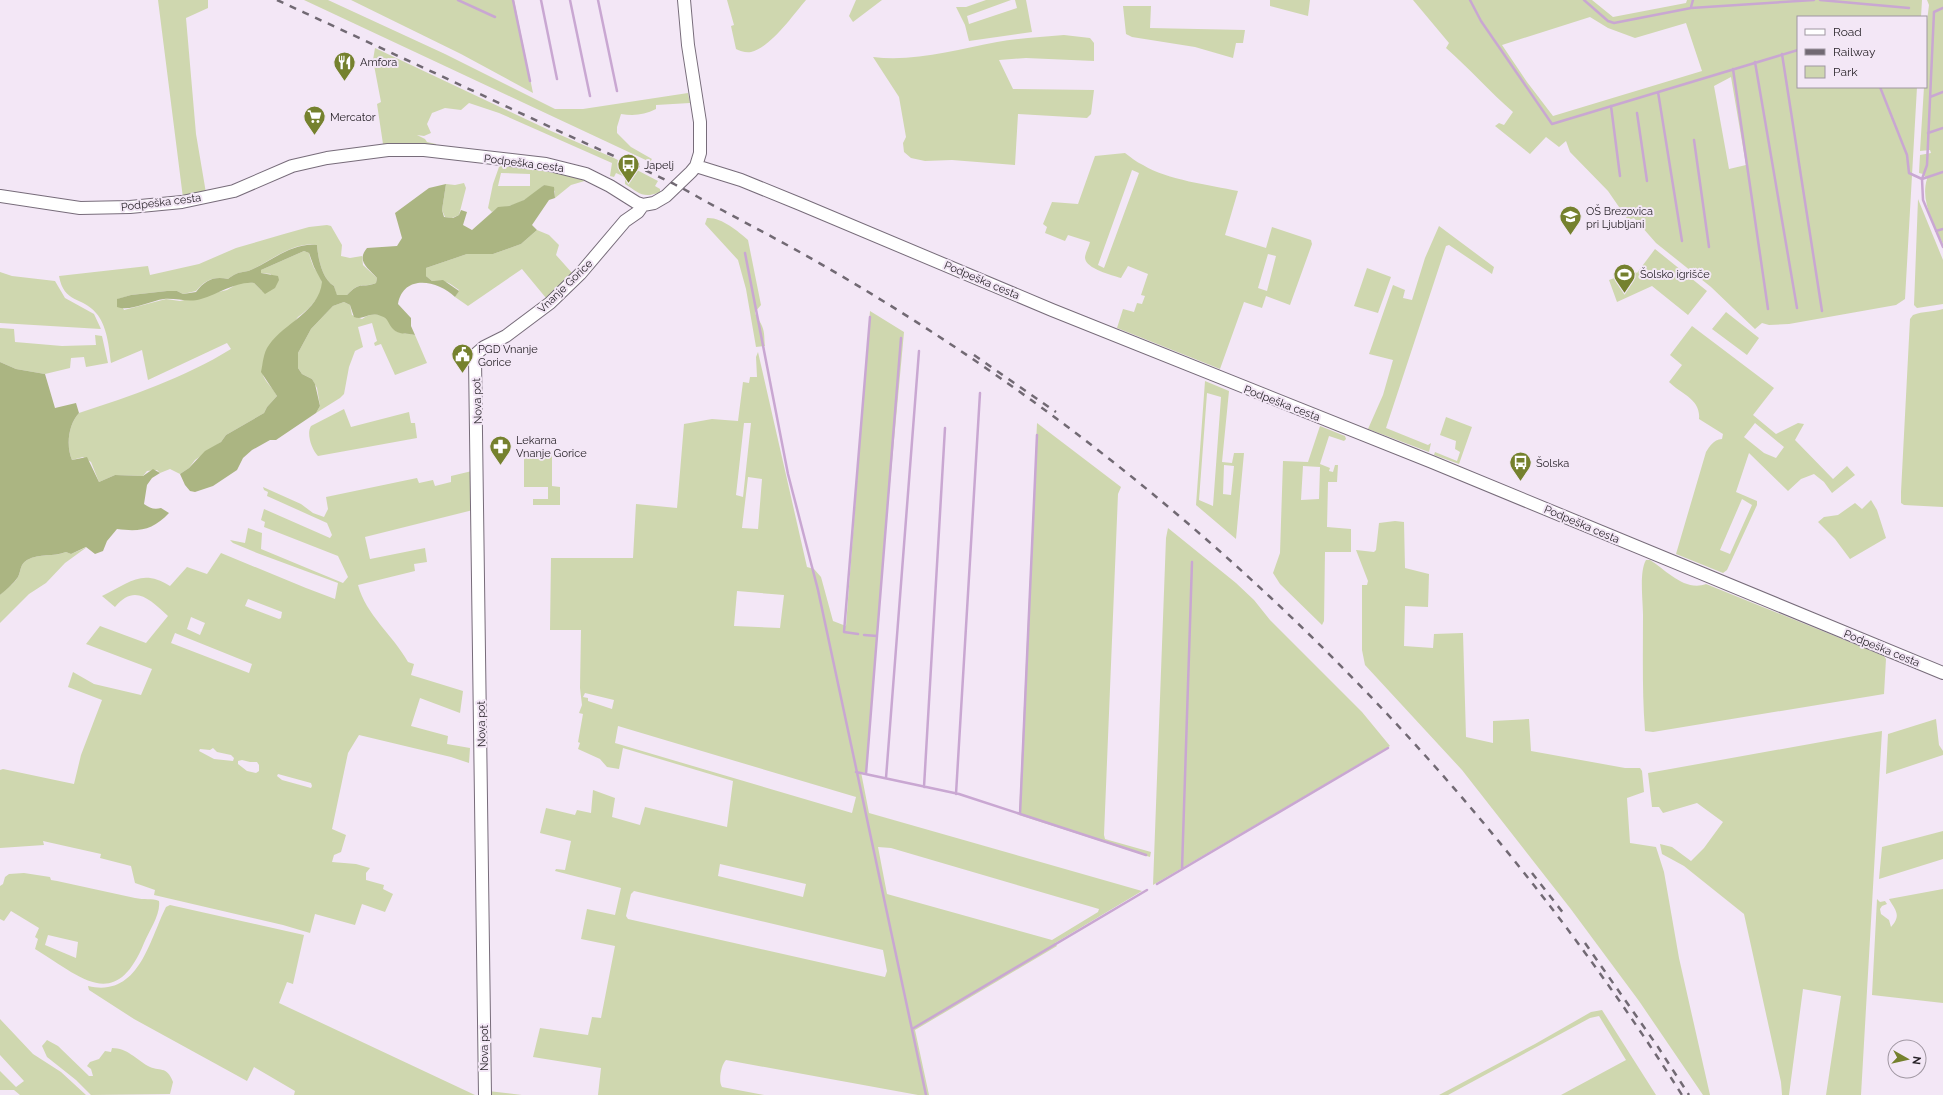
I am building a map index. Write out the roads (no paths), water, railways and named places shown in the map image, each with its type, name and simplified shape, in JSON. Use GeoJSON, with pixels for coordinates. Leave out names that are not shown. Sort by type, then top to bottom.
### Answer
{"type":"FeatureCollection","features":[{"type":"Feature","properties":{"kind":"main road"},"geometry":{"type":"LineString","coordinates":[[643,205],[654,203],[666,196],[696,166],[701,142],[700,122],[689,52],[684,0]]}},
{"type":"Feature","properties":{"kind":"main road","name":"Podpeška cesta"},"geometry":{"type":"LineString","coordinates":[[0,196],[80,208],[130,207],[182,202],[234,191],[292,166],[326,158],[388,150],[424,150],[546,164],[586,174],[610,186],[631,200],[643,205]]}},
{"type":"Feature","properties":{"kind":"main road","name":"Podpeška cesta"},"geometry":{"type":"LineString","coordinates":[[696,166],[741,180],[1052,310],[1432,462],[1943,673]]}},
{"type":"Feature","properties":{"kind":"main road","name":"Vnanje Gorice"},"geometry":{"type":"LineString","coordinates":[[625,221],[631,200]]}},
{"type":"Feature","properties":{"kind":"main road","name":"Vnanje Gorice"},"geometry":{"type":"LineString","coordinates":[[476,354],[484,347],[506,336],[550,303],[580,274],[625,221],[638,212],[643,205]]}},
{"type":"Feature","properties":{"kind":"main road","name":"Nova pot"},"geometry":{"type":"LineString","coordinates":[[476,354],[485,1095]]}},
{"type":"Feature","properties":{"kind":"waterway"},"geometry":{"type":"LineString","coordinates":[[458,0],[495,17]]}},
{"type":"Feature","properties":{"kind":"waterway"},"geometry":{"type":"LineString","coordinates":[[513,0],[530,81]]}},
{"type":"Feature","properties":{"kind":"waterway"},"geometry":{"type":"LineString","coordinates":[[541,0],[557,79]]}},
{"type":"Feature","properties":{"kind":"waterway"},"geometry":{"type":"LineString","coordinates":[[570,0],[590,96]]}},
{"type":"Feature","properties":{"kind":"waterway"},"geometry":{"type":"LineString","coordinates":[[598,0],[617,91]]}},
{"type":"Feature","properties":{"kind":"waterway"},"geometry":{"type":"LineString","coordinates":[[1470,0],[1481,21],[1552,124],[1797,50]]}},
{"type":"Feature","properties":{"kind":"waterway"},"geometry":{"type":"LineString","coordinates":[[1584,0],[1608,21],[1614,23],[1691,8],[1814,0]]}},
{"type":"Feature","properties":{"kind":"waterway"},"geometry":{"type":"LineString","coordinates":[[1691,7],[1693,0]]}},
{"type":"Feature","properties":{"kind":"waterway"},"geometry":{"type":"LineString","coordinates":[[1820,0],[1909,8]]}},
{"type":"Feature","properties":{"kind":"waterway"},"geometry":{"type":"LineString","coordinates":[[1922,179],[1927,165],[1934,12],[1943,8]]}},
{"type":"Feature","properties":{"kind":"waterway"},"geometry":{"type":"LineString","coordinates":[[1782,54],[1822,311]]}},
{"type":"Feature","properties":{"kind":"waterway"},"geometry":{"type":"LineString","coordinates":[[1755,62],[1797,308]]}},
{"type":"Feature","properties":{"kind":"waterway"},"geometry":{"type":"LineString","coordinates":[[1733,69],[1768,309]]}},
{"type":"Feature","properties":{"kind":"waterway"},"geometry":{"type":"LineString","coordinates":[[1880,88],[1907,155],[1909,173],[1922,179],[1923,200],[1943,247]]}},
{"type":"Feature","properties":{"kind":"waterway"},"geometry":{"type":"LineString","coordinates":[[1658,92],[1682,241]]}},
{"type":"Feature","properties":{"kind":"waterway"},"geometry":{"type":"LineString","coordinates":[[1930,97],[1943,92]]}},
{"type":"Feature","properties":{"kind":"waterway"},"geometry":{"type":"LineString","coordinates":[[1611,106],[1620,176]]}},
{"type":"Feature","properties":{"kind":"waterway"},"geometry":{"type":"LineString","coordinates":[[1637,113],[1647,181]]}},
{"type":"Feature","properties":{"kind":"waterway"},"geometry":{"type":"LineString","coordinates":[[1928,133],[1943,128]]}},
{"type":"Feature","properties":{"kind":"waterway"},"geometry":{"type":"LineString","coordinates":[[1694,140],[1709,247]]}},
{"type":"Feature","properties":{"kind":"waterway"},"geometry":{"type":"LineString","coordinates":[[1922,179],[1943,172]]}},
{"type":"Feature","properties":{"kind":"waterway"},"geometry":{"type":"LineString","coordinates":[[1936,231],[1943,229]]}},
{"type":"Feature","properties":{"kind":"waterway"},"geometry":{"type":"LineString","coordinates":[[745,253],[788,474],[818,590],[926,1095]]}},
{"type":"Feature","properties":{"kind":"waterway"},"geometry":{"type":"LineString","coordinates":[[858,634],[844,632],[870,317]]}},
{"type":"Feature","properties":{"kind":"waterway"},"geometry":{"type":"LineString","coordinates":[[877,636],[901,338]]}},
{"type":"Feature","properties":{"kind":"waterway"},"geometry":{"type":"LineString","coordinates":[[886,778],[919,351]]}},
{"type":"Feature","properties":{"kind":"waterway"},"geometry":{"type":"LineString","coordinates":[[956,794],[980,393]]}},
{"type":"Feature","properties":{"kind":"waterway"},"geometry":{"type":"LineString","coordinates":[[924,787],[945,428]]}},
{"type":"Feature","properties":{"kind":"waterway"},"geometry":{"type":"LineString","coordinates":[[1020,814],[1037,435]]}},
{"type":"Feature","properties":{"kind":"waterway"},"geometry":{"type":"LineString","coordinates":[[1182,869],[1192,562]]}},
{"type":"Feature","properties":{"kind":"waterway"},"geometry":{"type":"LineString","coordinates":[[864,635],[877,636],[866,774]]}},
{"type":"Feature","properties":{"kind":"waterway"},"geometry":{"type":"LineString","coordinates":[[1157,884],[1388,748]]}},
{"type":"Feature","properties":{"kind":"waterway"},"geometry":{"type":"LineString","coordinates":[[856,772],[959,794],[1146,855]]}},
{"type":"Feature","properties":{"kind":"waterway"},"geometry":{"type":"LineString","coordinates":[[912,1029],[1147,890]]}},
{"type":"Feature","properties":{"kind":"railway"},"geometry":{"type":"LineString","coordinates":[[277,0],[680,187],[774,238],[826,267],[954,346],[1076,434],[1193,528],[1304,629],[1408,737],[1506,851],[1598,970],[1682,1095]]}},
{"type":"Feature","properties":{"kind":"railway"},"geometry":{"type":"LineString","coordinates":[[974,355],[1056,412]]}},
{"type":"Feature","properties":{"kind":"railway"},"geometry":{"type":"LineString","coordinates":[[1532,873],[1564,914]]}},
{"type":"Feature","properties":{"kind":"railway"},"geometry":{"type":"LineString","coordinates":[[1585,943],[1658,1047],[1689,1095]]}},
{"type":"Feature","properties":{"kind":"place","name":"Amfora"},"geometry":{"type":"Point","coordinates":[345,82]}},
{"type":"Feature","properties":{"kind":"place","name":"Mercator"},"geometry":{"type":"Point","coordinates":[314,136]}},
{"type":"Feature","properties":{"kind":"place","name":"Japelj"},"geometry":{"type":"Point","coordinates":[628,184]}},
{"type":"Feature","properties":{"kind":"place","name":"OŠ Brezovica pri Ljubljani"},"geometry":{"type":"Point","coordinates":[1570,236]}},
{"type":"Feature","properties":{"kind":"place","name":"Šolsko igrišče"},"geometry":{"type":"Point","coordinates":[1624,294]}},
{"type":"Feature","properties":{"kind":"place","name":"PGD Vnanje Gorice"},"geometry":{"type":"Point","coordinates":[462,374]}},
{"type":"Feature","properties":{"kind":"place","name":"Lekarna Vnanje Gorice"},"geometry":{"type":"Point","coordinates":[500,466]}},
{"type":"Feature","properties":{"kind":"place","name":"Šolska"},"geometry":{"type":"Point","coordinates":[1520,482]}}]}
